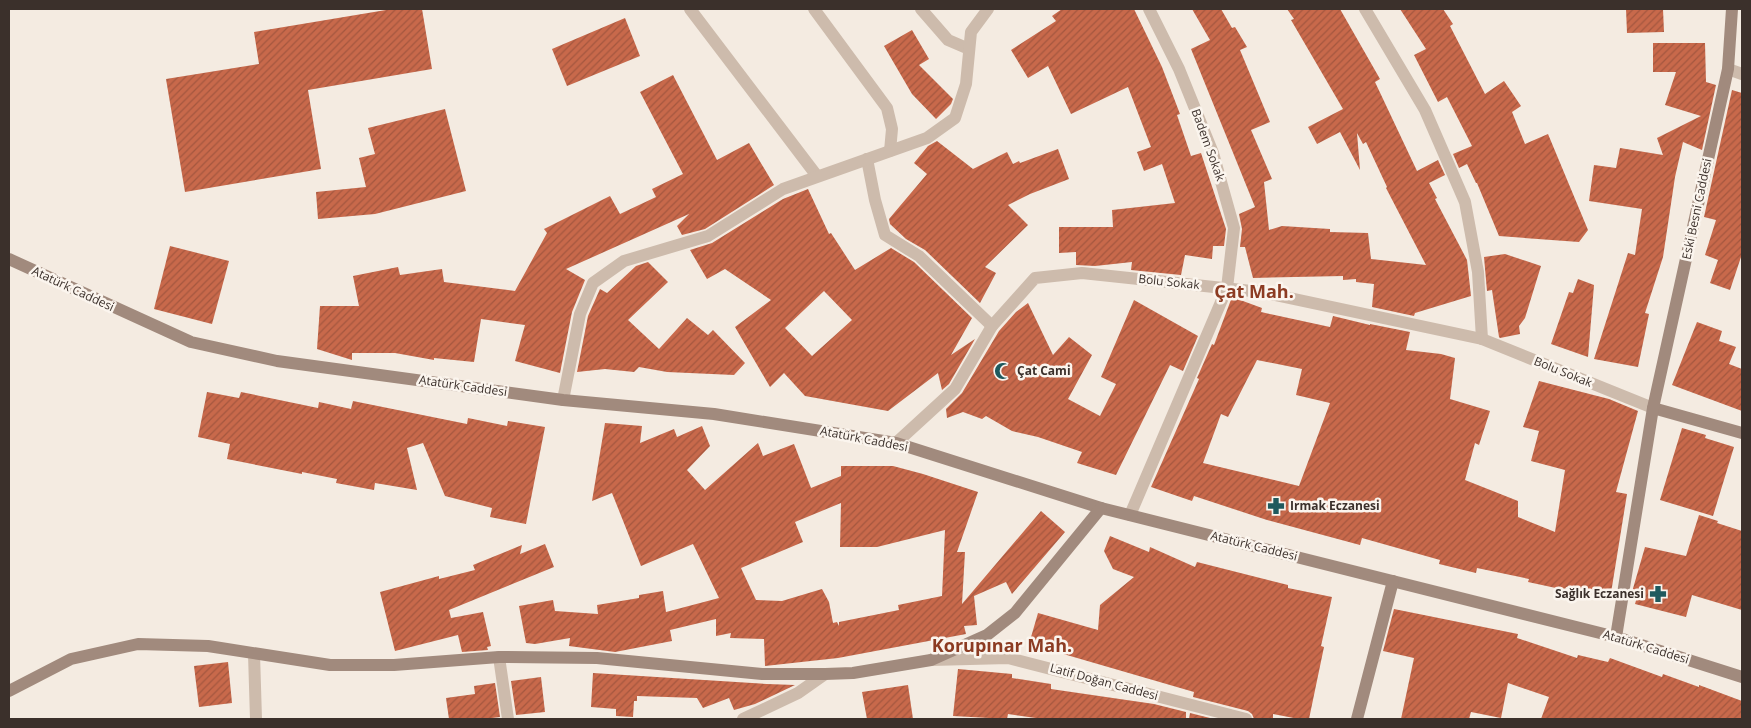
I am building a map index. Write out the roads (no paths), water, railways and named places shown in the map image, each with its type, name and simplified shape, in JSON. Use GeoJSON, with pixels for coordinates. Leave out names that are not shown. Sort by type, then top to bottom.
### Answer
{"type":"FeatureCollection","features":[{"type":"Feature","properties":{"kind":"street"},"geometry":{"type":"LineString","coordinates":[[690,9],[818,176]]}},
{"type":"Feature","properties":{"kind":"street"},"geometry":{"type":"LineString","coordinates":[[814,9],[888,108],[892,129],[890,151]]}},
{"type":"Feature","properties":{"kind":"street"},"geometry":{"type":"LineString","coordinates":[[921,9],[948,40],[969,49]]}},
{"type":"Feature","properties":{"kind":"street"},"geometry":{"type":"LineString","coordinates":[[563,400],[580,314],[592,283],[624,261],[708,236],[783,189],[927,138],[955,118],[966,84],[971,32],[988,9]]}},
{"type":"Feature","properties":{"kind":"street","name":"Badem Sokak"},"geometry":{"type":"LineString","coordinates":[[1130,515],[1227,288],[1234,228],[1213,153],[1179,69],[1148,9]]}},
{"type":"Feature","properties":{"kind":"street"},"geometry":{"type":"LineString","coordinates":[[1365,9],[1425,110],[1465,202],[1478,272],[1482,339]]}},
{"type":"Feature","properties":{"kind":"street","name":"Eski Besni Caddesi"},"geometry":{"type":"LineString","coordinates":[[1616,637],[1653,408],[1728,69],[1732,9]]}},
{"type":"Feature","properties":{"kind":"street"},"geometry":{"type":"LineString","coordinates":[[1728,69],[1742,74]]}},
{"type":"Feature","properties":{"kind":"street"},"geometry":{"type":"LineString","coordinates":[[868,159],[875,200],[885,235],[919,256],[992,326]]}},
{"type":"Feature","properties":{"kind":"street","name":"Atatürk Caddesi"},"geometry":{"type":"LineString","coordinates":[[9,260],[191,342],[277,362],[563,400],[714,414],[896,443],[1101,508],[1616,637],[1742,677]]}},
{"type":"Feature","properties":{"kind":"street","name":"Bolu Sokak"},"geometry":{"type":"LineString","coordinates":[[896,443],[955,389],[992,326],[1035,278],[1082,273],[1261,292],[1482,339],[1653,408]]}},
{"type":"Feature","properties":{"kind":"street"},"geometry":{"type":"LineString","coordinates":[[1653,408],[1742,433]]}},
{"type":"Feature","properties":{"kind":"street"},"geometry":{"type":"LineString","coordinates":[[9,691],[71,659],[138,644],[208,646],[330,665],[394,665],[499,657],[597,658],[762,674],[852,673],[930,660],[987,636],[1015,613],[1101,508]]}},
{"type":"Feature","properties":{"kind":"street"},"geometry":{"type":"LineString","coordinates":[[1357,719],[1393,581]]}},
{"type":"Feature","properties":{"kind":"street"},"geometry":{"type":"LineString","coordinates":[[254,654],[256,719]]}},
{"type":"Feature","properties":{"kind":"street"},"geometry":{"type":"LineString","coordinates":[[499,657],[508,719]]}},
{"type":"Feature","properties":{"kind":"street","name":"Latif Doğan Caddesi"},"geometry":{"type":"LineString","coordinates":[[930,660],[1008,658],[1246,719]]}},
{"type":"Feature","properties":{"kind":"street"},"geometry":{"type":"LineString","coordinates":[[743,719],[798,694],[825,674]]}},
{"type":"Feature","properties":{"kind":"place","name":"Çat Cami"},"geometry":{"type":"Point","coordinates":[1003,371]}},
{"type":"Feature","properties":{"kind":"place","name":"Irmak Eczanesi"},"geometry":{"type":"Point","coordinates":[1276,506]}},
{"type":"Feature","properties":{"kind":"place","name":"Sağlık Eczanesi"},"geometry":{"type":"Point","coordinates":[1658,594]}},
{"type":"Feature","properties":{"kind":"district","name":"Çat Mah."},"geometry":{"type":"Point","coordinates":[1254,292]}},
{"type":"Feature","properties":{"kind":"district","name":"Korupınar Mah."},"geometry":{"type":"Point","coordinates":[1002,646]}}]}
